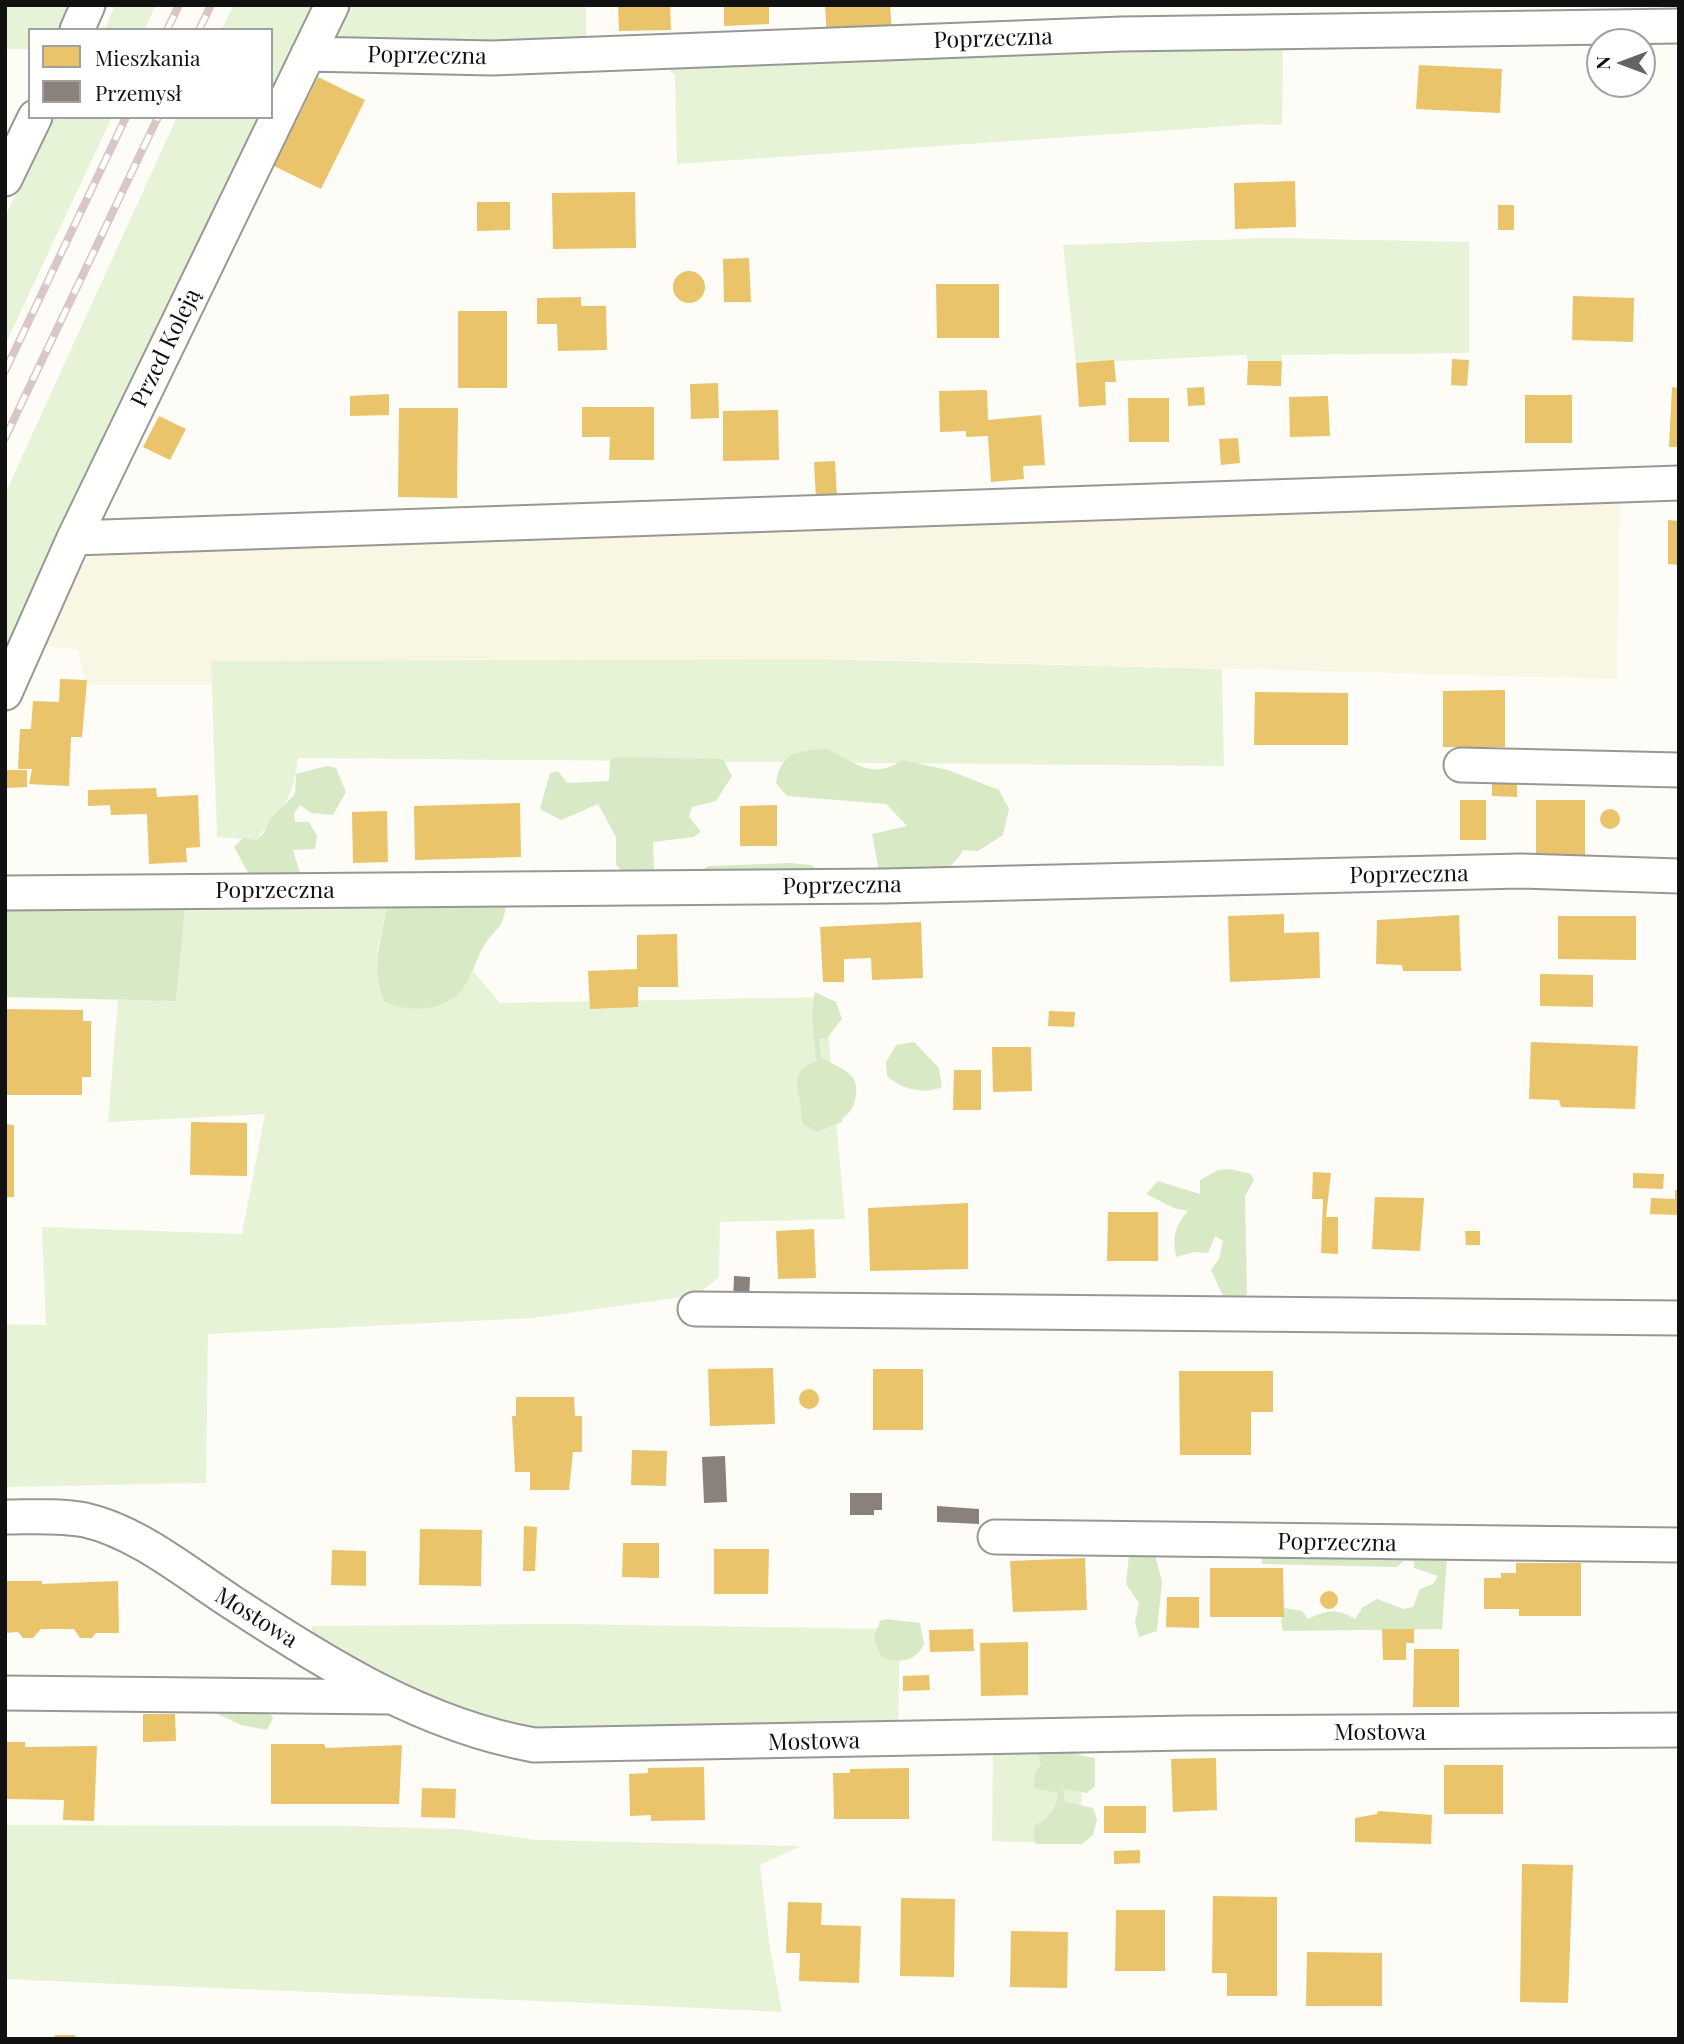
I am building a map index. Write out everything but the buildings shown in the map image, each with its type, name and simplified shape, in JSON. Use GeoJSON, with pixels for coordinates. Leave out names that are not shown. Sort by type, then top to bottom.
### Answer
{"type":"FeatureCollection","features":[{"type":"Feature","properties":{"kind":"street"},"geometry":{"type":"LineString","coordinates":[[78,28],[88,5]]}},
{"type":"Feature","properties":{"kind":"street","name":"Przed Koleją"},"geometry":{"type":"LineString","coordinates":[[5,693],[74,538],[332,5]]}},
{"type":"Feature","properties":{"kind":"street","name":"Poprzeczna"},"geometry":{"type":"LineString","coordinates":[[308,54],[492,58],[1122,34],[1679,26]]}},
{"type":"Feature","properties":{"kind":"street"},"geometry":{"type":"LineString","coordinates":[[5,179],[34,119]]}},
{"type":"Feature","properties":{"kind":"street"},"geometry":{"type":"LineString","coordinates":[[74,538],[1679,482]]}},
{"type":"Feature","properties":{"kind":"street"},"geometry":{"type":"LineString","coordinates":[[1461,765],[1679,770]]}},
{"type":"Feature","properties":{"kind":"street","name":"Poprzeczna"},"geometry":{"type":"LineString","coordinates":[[5,893],[885,886],[1521,871],[1679,876]]}},
{"type":"Feature","properties":{"kind":"street"},"geometry":{"type":"LineString","coordinates":[[695,1309],[1377,1312],[1679,1318]]}},
{"type":"Feature","properties":{"kind":"street","name":"Mostowa"},"geometry":{"type":"LineString","coordinates":[[5,1517],[86,1520],[113,1530],[141,1544],[286,1638],[391,1698],[455,1726],[534,1745],[1188,1733],[1679,1730]]}},
{"type":"Feature","properties":{"kind":"street","name":"Poprzeczna"},"geometry":{"type":"LineString","coordinates":[[995,1537],[1679,1545]]}},
{"type":"Feature","properties":{"kind":"street"},"geometry":{"type":"LineString","coordinates":[[5,1693],[391,1698]]}},
{"type":"Feature","properties":{"kind":"shaded area"},"geometry":{"type":"Polygon","coordinates":[[[1620,485],[1617,679],[857,659],[211,661],[212,685],[86,685],[78,650],[42,645],[65,589],[98,544],[1620,485]]]}},
{"type":"Feature","properties":{"kind":"green space"},"geometry":{"type":"Polygon","coordinates":[[[5,5],[75,5],[66,28],[28,28],[28,49],[5,49],[5,5]]]}},
{"type":"Feature","properties":{"kind":"green space"},"geometry":{"type":"Polygon","coordinates":[[[115,5],[156,5],[145,28],[105,28],[115,5]]]}},
{"type":"Feature","properties":{"kind":"green space"},"geometry":{"type":"Polygon","coordinates":[[[234,5],[318,5],[273,100],[273,28],[222,28],[234,5]]]}},
{"type":"Feature","properties":{"kind":"green space"},"geometry":{"type":"Polygon","coordinates":[[[343,5],[586,5],[586,46],[345,45],[335,35],[343,5]]]}},
{"type":"Feature","properties":{"kind":"green space"},"geometry":{"type":"Polygon","coordinates":[[[1283,45],[1282,125],[1258,124],[677,164],[675,76],[665,65],[1283,45]]]}},
{"type":"Feature","properties":{"kind":"green space"},"geometry":{"type":"Polygon","coordinates":[[[52,119],[111,119],[5,345],[5,217],[52,119]]]}},
{"type":"Feature","properties":{"kind":"green space"},"geometry":{"type":"Polygon","coordinates":[[[176,119],[264,119],[5,663],[5,494],[176,119]]]}},
{"type":"Feature","properties":{"kind":"green space"},"geometry":{"type":"Polygon","coordinates":[[[1270,238],[1469,242],[1469,353],[1281,355],[1282,361],[1248,361],[1246,355],[1076,363],[1063,245],[1270,238]]]}},
{"type":"Feature","properties":{"kind":"green space"},"geometry":{"type":"Polygon","coordinates":[[[815,659],[1222,669],[1224,766],[298,758],[294,782],[287,800],[256,840],[217,837],[211,661],[815,659]]]}},
{"type":"Feature","properties":{"kind":"green space"},"geometry":{"type":"Polygon","coordinates":[[[826,749],[872,769],[881,769],[903,760],[948,770],[999,790],[1009,809],[1003,835],[978,851],[963,850],[947,869],[937,873],[916,875],[879,871],[872,834],[907,826],[886,804],[787,796],[776,783],[782,764],[792,755],[826,749]]]}},
{"type":"Feature","properties":{"kind":"green space"},"geometry":{"type":"Polygon","coordinates":[[[619,757],[723,759],[732,776],[716,801],[692,807],[689,817],[701,832],[693,837],[653,842],[654,873],[632,881],[616,865],[616,837],[598,804],[561,820],[540,809],[550,773],[558,771],[567,783],[609,781],[610,760],[619,757]]]}},
{"type":"Feature","properties":{"kind":"green space"},"geometry":{"type":"Polygon","coordinates":[[[327,766],[336,768],[346,792],[333,815],[311,813],[300,805],[294,813],[295,822],[309,822],[317,836],[315,849],[293,850],[300,873],[291,883],[252,880],[234,847],[243,838],[256,840],[263,834],[271,818],[295,794],[296,774],[327,766]]]}},
{"type":"Feature","properties":{"kind":"green space"},"geometry":{"type":"Polygon","coordinates":[[[790,863],[811,865],[825,875],[699,871],[709,866],[790,863]]]}},
{"type":"Feature","properties":{"kind":"green space"},"geometry":{"type":"Polygon","coordinates":[[[388,902],[377,950],[456,996],[473,971],[500,1003],[825,997],[845,1219],[720,1222],[719,1277],[697,1295],[532,1318],[208,1334],[206,1483],[5,1487],[5,1324],[46,1325],[42,1227],[242,1234],[265,1114],[108,1122],[118,1000],[176,1000],[185,910],[388,902]]]}},
{"type":"Feature","properties":{"kind":"green space"},"geometry":{"type":"Polygon","coordinates":[[[388,902],[506,903],[502,923],[485,944],[461,991],[439,1005],[420,1009],[392,1005],[384,1001],[380,988],[380,939],[388,902]]]}},
{"type":"Feature","properties":{"kind":"green space"},"geometry":{"type":"Polygon","coordinates":[[[5,910],[185,910],[176,1001],[5,997],[5,910]]]}},
{"type":"Feature","properties":{"kind":"green space"},"geometry":{"type":"Polygon","coordinates":[[[815,992],[836,1002],[842,1019],[827,1038],[819,1039],[821,1057],[851,1075],[856,1087],[853,1106],[842,1122],[816,1132],[802,1123],[797,1086],[800,1072],[816,1062],[812,1018],[815,992]]]}},
{"type":"Feature","properties":{"kind":"green space"},"geometry":{"type":"Polygon","coordinates":[[[914,1042],[939,1068],[942,1087],[913,1089],[892,1081],[887,1076],[886,1062],[896,1045],[914,1042]]]}},
{"type":"Feature","properties":{"kind":"green space"},"geometry":{"type":"Polygon","coordinates":[[[1230,1169],[1251,1174],[1254,1180],[1245,1196],[1247,1294],[1239,1299],[1224,1298],[1211,1270],[1219,1259],[1223,1241],[1215,1236],[1208,1253],[1194,1252],[1176,1257],[1176,1232],[1188,1211],[1174,1208],[1146,1194],[1158,1181],[1200,1194],[1200,1180],[1218,1170],[1230,1169]]]}},
{"type":"Feature","properties":{"kind":"green space"},"geometry":{"type":"Polygon","coordinates":[[[1448,1544],[1442,1629],[1283,1631],[1281,1622],[1284,1608],[1302,1611],[1308,1619],[1332,1611],[1355,1619],[1362,1608],[1377,1599],[1404,1609],[1413,1607],[1420,1589],[1433,1584],[1438,1576],[1414,1568],[1414,1561],[1404,1561],[1397,1567],[1262,1564],[1261,1545],[1448,1544]]]}},
{"type":"Feature","properties":{"kind":"green space"},"geometry":{"type":"Polygon","coordinates":[[[1129,1554],[1155,1555],[1162,1581],[1157,1631],[1139,1637],[1135,1622],[1139,1603],[1126,1584],[1129,1554]]]}},
{"type":"Feature","properties":{"kind":"green space"},"geometry":{"type":"Polygon","coordinates":[[[886,1619],[920,1623],[924,1644],[916,1655],[900,1661],[881,1657],[874,1638],[880,1621],[886,1619]]]}},
{"type":"Feature","properties":{"kind":"green space"},"geometry":{"type":"Polygon","coordinates":[[[562,1624],[900,1629],[898,1730],[496,1729],[311,1641],[312,1626],[562,1624]]]}},
{"type":"Feature","properties":{"kind":"green space"},"geometry":{"type":"Polygon","coordinates":[[[218,1703],[264,1706],[273,1718],[267,1730],[241,1725],[217,1714],[218,1703]]]}},
{"type":"Feature","properties":{"kind":"green space"},"geometry":{"type":"Polygon","coordinates":[[[993,1746],[1081,1746],[1082,1844],[992,1841],[993,1746]]]}},
{"type":"Feature","properties":{"kind":"green space"},"geometry":{"type":"Polygon","coordinates":[[[1037,1747],[1095,1758],[1095,1786],[1087,1793],[1063,1789],[1065,1802],[1093,1808],[1097,1819],[1093,1835],[1082,1844],[1036,1844],[1033,1833],[1036,1824],[1051,1812],[1058,1793],[1034,1788],[1035,1773],[1041,1765],[1037,1747]]]}},
{"type":"Feature","properties":{"kind":"green space"},"geometry":{"type":"Polygon","coordinates":[[[5,1825],[458,1829],[537,1840],[801,1846],[760,1865],[769,1942],[782,2012],[5,1979],[5,1825]]]}},
{"type":"Feature","properties":{"kind":"railway"},"geometry":{"type":"LineString","coordinates":[[168,28],[179,5]]}},
{"type":"Feature","properties":{"kind":"railway"},"geometry":{"type":"LineString","coordinates":[[200,28],[211,5]]}},
{"type":"Feature","properties":{"kind":"railway"},"geometry":{"type":"LineString","coordinates":[[5,371],[125,119]]}},
{"type":"Feature","properties":{"kind":"railway"},"geometry":{"type":"LineString","coordinates":[[5,438],[157,119]]}}]}
